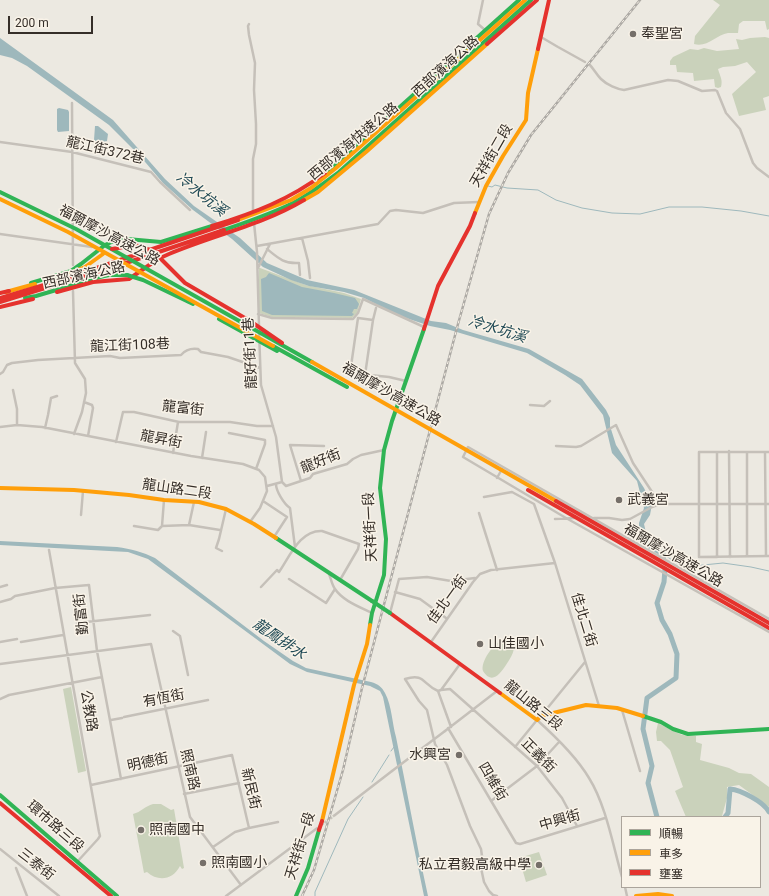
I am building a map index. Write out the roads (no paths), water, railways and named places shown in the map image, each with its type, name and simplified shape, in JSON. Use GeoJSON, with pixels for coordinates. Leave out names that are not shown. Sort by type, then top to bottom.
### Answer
{"type":"FeatureCollection","features":[{"type":"Feature","properties":{"kind":"main road","name":"西部濱海公路"},"geometry":{"type":"LineString","coordinates":[[253,218],[322,175],[519,0]]}},
{"type":"Feature","properties":{"kind":"main road","name":"西部濱海快速公路"},"geometry":{"type":"LineString","coordinates":[[3,298],[117,266],[216,233],[234,229],[291,200],[311,188],[336,168],[525,0]]}},
{"type":"Feature","properties":{"kind":"main road","name":"西部濱海快速公路"},"geometry":{"type":"LineString","coordinates":[[3,298],[64,279],[209,229],[253,218],[293,203],[313,191],[345,167],[531,0]]}},
{"type":"Feature","properties":{"kind":"main road","name":"西部濱海公路"},"geometry":{"type":"LineString","coordinates":[[0,293],[3,298],[68,272],[83,263],[97,249],[117,240],[154,243],[172,240],[209,229],[222,223],[284,212],[318,192],[366,152],[537,0]]}},
{"type":"Feature","properties":{"kind":"main road","name":"天祥街二段"},"geometry":{"type":"LineString","coordinates":[[424,326],[438,286],[463,239],[486,186],[526,120],[528,94],[549,0]]}},
{"type":"Feature","properties":{"kind":"main road"},"geometry":{"type":"LineString","coordinates":[[430,80],[464,54]]}},
{"type":"Feature","properties":{"kind":"main road"},"geometry":{"type":"LineString","coordinates":[[412,106],[452,75]]}},
{"type":"Feature","properties":{"kind":"main road","name":"福爾摩沙高速公路"},"geometry":{"type":"LineString","coordinates":[[0,192],[76,229],[769,623]]}},
{"type":"Feature","properties":{"kind":"main road","name":"福爾摩沙高速公路"},"geometry":{"type":"LineString","coordinates":[[0,199],[68,232],[344,384],[769,628]]}},
{"type":"Feature","properties":{"kind":"main road","name":"西部濱海公路"},"geometry":{"type":"LineString","coordinates":[[0,307],[93,282],[129,278],[138,274],[158,259],[234,229]]}},
{"type":"Feature","properties":{"kind":"main road"},"geometry":{"type":"LineString","coordinates":[[3,298],[40,283],[78,271],[103,254],[119,247],[130,245],[141,246],[153,251],[185,283],[280,340],[287,348]]}},
{"type":"Feature","properties":{"kind":"main road"},"geometry":{"type":"LineString","coordinates":[[3,298],[36,296],[100,277],[109,275],[127,275],[143,280],[201,308],[252,338],[344,384]]}},
{"type":"Feature","properties":{"kind":"main road"},"geometry":{"type":"LineString","coordinates":[[406,381],[424,326]]}},
{"type":"Feature","properties":{"kind":"main road","name":"天祥街一段"},"geometry":{"type":"LineString","coordinates":[[296,896],[308,868],[318,829],[322,821],[354,685],[367,644],[372,614],[384,575],[386,539],[380,488],[381,470],[384,450],[392,420],[406,381]]}},
{"type":"Feature","properties":{"kind":"main road","name":"龍山路二段"},"geometry":{"type":"LineString","coordinates":[[0,488],[83,491],[164,500],[194,501],[226,509],[294,549],[329,574],[390,613]]}},
{"type":"Feature","properties":{"kind":"main road","name":"龍山路三段"},"geometry":{"type":"LineString","coordinates":[[390,613],[498,691],[539,718]]}},
{"type":"Feature","properties":{"kind":"main road"},"geometry":{"type":"LineString","coordinates":[[539,718],[569,708],[586,705],[624,711],[648,718],[661,722],[682,734],[769,729]]}},
{"type":"Feature","properties":{"kind":"main road","name":"環市路三段"},"geometry":{"type":"LineString","coordinates":[[0,795],[78,861],[94,879]]}},
{"type":"Feature","properties":{"kind":"main road","name":"環市路三段"},"geometry":{"type":"LineString","coordinates":[[0,803],[74,866],[94,879]]}},
{"type":"Feature","properties":{"kind":"main road"},"geometry":{"type":"LineString","coordinates":[[94,879],[111,896]]}},
{"type":"Feature","properties":{"kind":"main road"},"geometry":{"type":"LineString","coordinates":[[94,879],[117,896]]}},
{"type":"Feature","properties":{"kind":"main road"},"geometry":{"type":"LineString","coordinates":[[636,896],[672,896]]}},
{"type":"Feature","properties":{"kind":"street"},"geometry":{"type":"LineString","coordinates":[[483,0],[478,24],[485,30]]}},
{"type":"Feature","properties":{"kind":"street","name":"龍好街11巷"},"geometry":{"type":"LineString","coordinates":[[249,24],[249,35],[255,63],[254,90],[256,144],[253,159],[253,218],[258,266],[261,386],[276,437],[282,482]]}},
{"type":"Feature","properties":{"kind":"street"},"geometry":{"type":"LineString","coordinates":[[541,37],[585,62]]}},
{"type":"Feature","properties":{"kind":"street"},"geometry":{"type":"LineString","coordinates":[[589,64],[602,80],[619,90],[668,80],[678,81],[702,91],[717,91],[726,113],[740,129],[753,163],[769,177]]}},
{"type":"Feature","properties":{"kind":"street"},"geometry":{"type":"LineString","coordinates":[[72,103],[73,265]]}},
{"type":"Feature","properties":{"kind":"street","name":"龍江街372巷"},"geometry":{"type":"LineString","coordinates":[[0,142],[72,152],[151,172],[190,210]]}},
{"type":"Feature","properties":{"kind":"street"},"geometry":{"type":"LineString","coordinates":[[257,246],[378,224],[390,211],[396,210],[423,213],[454,203],[479,202]]}},
{"type":"Feature","properties":{"kind":"street"},"geometry":{"type":"LineString","coordinates":[[0,234],[74,244],[97,249]]}},
{"type":"Feature","properties":{"kind":"street"},"geometry":{"type":"LineString","coordinates":[[302,238],[308,261],[310,278]]}},
{"type":"Feature","properties":{"kind":"street"},"geometry":{"type":"LineString","coordinates":[[258,266],[270,244]]}},
{"type":"Feature","properties":{"kind":"street"},"geometry":{"type":"LineString","coordinates":[[267,249],[281,260],[290,264],[299,263],[300,275]]}},
{"type":"Feature","properties":{"kind":"street"},"geometry":{"type":"LineString","coordinates":[[73,291],[74,359],[86,383],[84,402],[74,434]]}},
{"type":"Feature","properties":{"kind":"street"},"geometry":{"type":"LineString","coordinates":[[258,314],[272,318],[353,319],[358,313],[363,299],[424,326]]}},
{"type":"Feature","properties":{"kind":"street"},"geometry":{"type":"LineString","coordinates":[[365,375],[376,308]]}},
{"type":"Feature","properties":{"kind":"street"},"geometry":{"type":"LineString","coordinates":[[373,320],[358,318],[350,373],[389,377],[406,381]]}},
{"type":"Feature","properties":{"kind":"street","name":"龍江街108巷"},"geometry":{"type":"LineString","coordinates":[[0,374],[7,365],[12,363],[110,356],[120,358],[181,355],[187,349],[192,348],[198,349],[205,353],[237,359],[260,368]]}},
{"type":"Feature","properties":{"kind":"street"},"geometry":{"type":"LineString","coordinates":[[13,390],[18,425]]}},
{"type":"Feature","properties":{"kind":"street"},"geometry":{"type":"LineString","coordinates":[[45,428],[51,398],[58,396]]}},
{"type":"Feature","properties":{"kind":"street"},"geometry":{"type":"LineString","coordinates":[[530,405],[544,406],[550,401]]}},
{"type":"Feature","properties":{"kind":"street"},"geometry":{"type":"LineString","coordinates":[[84,402],[92,405],[94,408],[88,436]]}},
{"type":"Feature","properties":{"kind":"street","name":"龍富街"},"geometry":{"type":"LineString","coordinates":[[116,442],[123,412],[134,412],[178,422],[230,422],[257,426],[273,426]]}},
{"type":"Feature","properties":{"kind":"street"},"geometry":{"type":"LineString","coordinates":[[173,453],[178,422]]}},
{"type":"Feature","properties":{"kind":"street","name":"龍昇街"},"geometry":{"type":"LineString","coordinates":[[0,427],[18,425],[45,428],[173,453],[243,464],[256,469]]}},
{"type":"Feature","properties":{"kind":"street"},"geometry":{"type":"LineString","coordinates":[[556,446],[581,446],[616,425],[633,463],[660,504]]}},
{"type":"Feature","properties":{"kind":"street"},"geometry":{"type":"LineString","coordinates":[[202,458],[206,432]]}},
{"type":"Feature","properties":{"kind":"street"},"geometry":{"type":"LineString","coordinates":[[229,433],[264,440],[265,444],[256,469],[265,477],[267,491],[263,501],[250,522]]}},
{"type":"Feature","properties":{"kind":"street"},"geometry":{"type":"LineString","coordinates":[[301,481],[290,445],[324,446]]}},
{"type":"Feature","properties":{"kind":"street"},"geometry":{"type":"LineString","coordinates":[[769,619],[468,447],[463,457],[476,466],[769,632]]}},
{"type":"Feature","properties":{"kind":"street","name":"龍好街"},"geometry":{"type":"LineString","coordinates":[[267,486],[282,482],[286,486],[310,478],[314,474],[347,464],[360,455],[384,450]]}},
{"type":"Feature","properties":{"kind":"street"},"geometry":{"type":"LineString","coordinates":[[765,452],[765,504],[768,556],[699,557],[699,452],[717,452],[729,452],[747,452],[765,452],[769,452]]}},
{"type":"Feature","properties":{"kind":"street"},"geometry":{"type":"LineString","coordinates":[[717,452],[717,557]]}},
{"type":"Feature","properties":{"kind":"street"},"geometry":{"type":"LineString","coordinates":[[729,452],[730,557]]}},
{"type":"Feature","properties":{"kind":"street"},"geometry":{"type":"LineString","coordinates":[[747,452],[747,556]]}},
{"type":"Feature","properties":{"kind":"street"},"geometry":{"type":"LineString","coordinates":[[497,478],[503,467]]}},
{"type":"Feature","properties":{"kind":"street"},"geometry":{"type":"LineString","coordinates":[[276,483],[276,487],[286,505],[290,508],[294,549]]}},
{"type":"Feature","properties":{"kind":"street"},"geometry":{"type":"LineString","coordinates":[[536,500],[541,489]]}},
{"type":"Feature","properties":{"kind":"street"},"geometry":{"type":"LineString","coordinates":[[81,516],[83,491]]}},
{"type":"Feature","properties":{"kind":"street","name":"佳北二街"},"geometry":{"type":"LineString","coordinates":[[484,497],[512,492],[534,504],[555,563],[585,662],[516,746]]}},
{"type":"Feature","properties":{"kind":"street"},"geometry":{"type":"LineString","coordinates":[[162,526],[164,500]]}},
{"type":"Feature","properties":{"kind":"street"},"geometry":{"type":"LineString","coordinates":[[189,525],[194,501]]}},
{"type":"Feature","properties":{"kind":"street"},"geometry":{"type":"LineString","coordinates":[[263,501],[287,518],[274,538]]}},
{"type":"Feature","properties":{"kind":"street"},"geometry":{"type":"LineString","coordinates":[[555,519],[630,519],[660,504],[769,504]]}},
{"type":"Feature","properties":{"kind":"street"},"geometry":{"type":"LineString","coordinates":[[222,551],[216,548],[220,539],[220,530],[226,509]]}},
{"type":"Feature","properties":{"kind":"street"},"geometry":{"type":"LineString","coordinates":[[479,513],[497,570]]}},
{"type":"Feature","properties":{"kind":"street"},"geometry":{"type":"LineString","coordinates":[[596,535],[602,523]]}},
{"type":"Feature","properties":{"kind":"street"},"geometry":{"type":"LineString","coordinates":[[134,526],[158,530],[162,526],[189,525],[220,530]]}},
{"type":"Feature","properties":{"kind":"street"},"geometry":{"type":"LineString","coordinates":[[261,587],[277,570],[279,572],[304,537],[317,531],[322,531],[358,544],[358,549],[340,580]]}},
{"type":"Feature","properties":{"kind":"street","name":"公教路"},"geometry":{"type":"LineString","coordinates":[[49,550],[100,836],[74,866]]}},
{"type":"Feature","properties":{"kind":"street"},"geometry":{"type":"LineString","coordinates":[[650,565],[656,554]]}},
{"type":"Feature","properties":{"kind":"street","name":"佳北一街"},"geometry":{"type":"LineString","coordinates":[[431,642],[446,618],[475,578],[480,574],[497,570],[555,563]]}},
{"type":"Feature","properties":{"kind":"street"},"geometry":{"type":"LineString","coordinates":[[329,574],[334,589],[349,601],[372,614]]}},
{"type":"Feature","properties":{"kind":"street"},"geometry":{"type":"LineString","coordinates":[[390,613],[399,579],[427,577],[451,581],[475,578]]}},
{"type":"Feature","properties":{"kind":"street"},"geometry":{"type":"LineString","coordinates":[[289,579],[326,602],[334,589]]}},
{"type":"Feature","properties":{"kind":"street"},"geometry":{"type":"LineString","coordinates":[[703,595],[708,584]]}},
{"type":"Feature","properties":{"kind":"street"},"geometry":{"type":"LineString","coordinates":[[0,587],[7,585]]}},
{"type":"Feature","properties":{"kind":"street","name":"勤富街"},"geometry":{"type":"LineString","coordinates":[[55,588],[89,585],[97,651],[121,779]]}},
{"type":"Feature","properties":{"kind":"street"},"geometry":{"type":"LineString","coordinates":[[0,602],[10,600],[15,596],[55,588]]}},
{"type":"Feature","properties":{"kind":"street"},"geometry":{"type":"LineString","coordinates":[[395,592],[420,599],[446,618]]}},
{"type":"Feature","properties":{"kind":"street"},"geometry":{"type":"LineString","coordinates":[[77,623],[150,615]]}},
{"type":"Feature","properties":{"kind":"street"},"geometry":{"type":"LineString","coordinates":[[173,631],[180,636],[188,675]]}},
{"type":"Feature","properties":{"kind":"street"},"geometry":{"type":"LineString","coordinates":[[21,642],[64,635]]}},
{"type":"Feature","properties":{"kind":"street"},"geometry":{"type":"LineString","coordinates":[[0,642],[17,639]]}},
{"type":"Feature","properties":{"kind":"street","name":"照南路"},"geometry":{"type":"LineString","coordinates":[[97,651],[151,644],[190,817],[241,885]]}},
{"type":"Feature","properties":{"kind":"street"},"geometry":{"type":"LineString","coordinates":[[0,664],[97,651]]}},
{"type":"Feature","properties":{"kind":"street"},"geometry":{"type":"LineString","coordinates":[[585,662],[599,706]]}},
{"type":"Feature","properties":{"kind":"street"},"geometry":{"type":"LineString","coordinates":[[439,691],[460,664]]}},
{"type":"Feature","properties":{"kind":"street"},"geometry":{"type":"LineString","coordinates":[[0,699],[9,695],[102,677]]}},
{"type":"Feature","properties":{"kind":"street","name":"正義街"},"geometry":{"type":"LineString","coordinates":[[496,896],[489,891],[484,882],[481,868],[481,849],[470,826],[447,765],[435,744],[427,710],[419,701],[405,679],[419,677],[431,688],[439,691],[450,689],[537,766],[562,798],[577,826]]}},
{"type":"Feature","properties":{"kind":"street","name":"四維街"},"geometry":{"type":"LineString","coordinates":[[439,691],[450,728],[516,843],[520,844]]}},
{"type":"Feature","properties":{"kind":"street"},"geometry":{"type":"LineString","coordinates":[[335,815],[498,691]]}},
{"type":"Feature","properties":{"kind":"street","name":"有恆街"},"geometry":{"type":"LineString","coordinates":[[110,720],[208,700]]}},
{"type":"Feature","properties":{"kind":"street"},"geometry":{"type":"LineString","coordinates":[[624,711],[640,771]]}},
{"type":"Feature","properties":{"kind":"street","name":"龍山路三段"},"geometry":{"type":"LineString","coordinates":[[539,718],[577,761],[589,778],[598,795],[621,874]]}},
{"type":"Feature","properties":{"kind":"street"},"geometry":{"type":"LineString","coordinates":[[491,801],[537,766],[559,742]]}},
{"type":"Feature","properties":{"kind":"street","name":"明德街"},"geometry":{"type":"LineString","coordinates":[[91,785],[232,755]]}},
{"type":"Feature","properties":{"kind":"street","name":"新民街"},"geometry":{"type":"LineString","coordinates":[[232,755],[248,828]]}},
{"type":"Feature","properties":{"kind":"street"},"geometry":{"type":"LineString","coordinates":[[184,794],[239,783]]}},
{"type":"Feature","properties":{"kind":"street","name":"中興街"},"geometry":{"type":"LineString","coordinates":[[520,844],[605,818]]}},
{"type":"Feature","properties":{"kind":"street"},"geometry":{"type":"LineString","coordinates":[[213,847],[235,832],[278,822]]}},
{"type":"Feature","properties":{"kind":"street"},"geometry":{"type":"LineString","coordinates":[[226,896],[318,829]]}},
{"type":"Feature","properties":{"kind":"street","name":"三泰街"},"geometry":{"type":"LineString","coordinates":[[0,849],[59,896]]}},
{"type":"Feature","properties":{"kind":"street"},"geometry":{"type":"LineString","coordinates":[[16,868],[27,896]]}},
{"type":"Feature","properties":{"kind":"water"},"geometry":{"type":"Polygon","coordinates":[[[0,38],[113,120],[165,179],[194,206],[240,238],[267,263],[307,280],[354,290],[431,321],[446,323],[463,330],[529,349],[582,379],[606,410],[610,418],[610,426],[616,445],[644,488],[652,504],[650,515],[644,524],[648,541],[666,553],[666,559],[648,548],[644,543],[639,529],[639,523],[644,508],[637,481],[612,453],[603,415],[580,385],[527,353],[450,330],[430,326],[397,315],[364,298],[344,292],[309,286],[291,280],[263,267],[232,239],[193,210],[163,183],[140,156],[109,125],[27,66],[12,58],[0,55],[0,38]]]}},
{"type":"Feature","properties":{"kind":"water"},"geometry":{"type":"Polygon","coordinates":[[[57,109],[68,110],[69,112],[69,131],[58,132],[57,130],[57,109]]]}},
{"type":"Feature","properties":{"kind":"water"},"geometry":{"type":"Polygon","coordinates":[[[95,126],[98,126],[108,134],[107,141],[99,143],[94,140],[95,126]]]}},
{"type":"Feature","properties":{"kind":"water"},"geometry":{"type":"Polygon","coordinates":[[[269,273],[302,287],[355,298],[359,304],[357,309],[354,309],[352,313],[354,314],[352,316],[272,315],[262,311],[261,279],[266,277],[269,273]]]}},
{"type":"Feature","properties":{"kind":"water"},"geometry":{"type":"Polygon","coordinates":[[[0,541],[117,547],[146,554],[155,558],[264,641],[293,661],[306,668],[371,682],[380,686],[385,693],[391,709],[428,896],[424,896],[383,697],[380,691],[370,686],[307,672],[290,664],[148,559],[128,552],[0,545],[0,541]]]}},
{"type":"Feature","properties":{"kind":"waterway"},"geometry":{"type":"LineString","coordinates":[[488,186],[492,187],[495,185],[507,188],[538,190],[556,200],[582,208],[612,213],[640,214],[669,207],[702,207],[741,211],[769,216]]}},
{"type":"Feature","properties":{"kind":"waterway"},"geometry":{"type":"LineString","coordinates":[[666,556],[683,567],[723,563],[769,571]]}},
{"type":"Feature","properties":{"kind":"waterway","name":"冷水坑溪"},"geometry":{"type":"LineString","coordinates":[[657,816],[648,783],[652,766],[643,729],[647,698],[676,678],[677,654],[670,634],[662,620],[657,603],[664,582],[665,569]]}},
{"type":"Feature","properties":{"kind":"waterway","name":"龍鳳排水"},"geometry":{"type":"LineString","coordinates":[[391,751],[394,747]]}},
{"type":"Feature","properties":{"kind":"waterway"},"geometry":{"type":"LineString","coordinates":[[372,782],[389,755]]}},
{"type":"Feature","properties":{"kind":"waterway","name":"冷水坑溪"},"geometry":{"type":"LineString","coordinates":[[726,816],[728,813],[730,789],[752,797],[762,804],[769,812]]}},
{"type":"Feature","properties":{"kind":"waterway"},"geometry":{"type":"LineString","coordinates":[[315,896],[315,892],[348,819],[363,797]]}},
{"type":"Feature","properties":{"kind":"tunnel"},"geometry":{"type":"LineString","coordinates":[[316,829],[335,815]]}},
{"type":"Feature","properties":{"kind":"railway"},"geometry":{"type":"LineString","coordinates":[[302,896],[314,870],[343,770],[362,688],[458,324],[489,214],[508,173],[531,135],[640,0]]}},
{"type":"Feature","properties":{"kind":"place","name":"奉聖宮"},"geometry":{"type":"Point","coordinates":[633,34]}},
{"type":"Feature","properties":{"kind":"place","name":"武義宮"},"geometry":{"type":"Point","coordinates":[619,500]}},
{"type":"Feature","properties":{"kind":"place","name":"山佳國小"},"geometry":{"type":"Point","coordinates":[480,644]}},
{"type":"Feature","properties":{"kind":"place","name":"水興宮"},"geometry":{"type":"Point","coordinates":[459,755]}},
{"type":"Feature","properties":{"kind":"place","name":"照南國中"},"geometry":{"type":"Point","coordinates":[141,830]}},
{"type":"Feature","properties":{"kind":"place","name":"照南國小"},"geometry":{"type":"Point","coordinates":[203,863]}},
{"type":"Feature","properties":{"kind":"place","name":"私立君毅高級中學"},"geometry":{"type":"Point","coordinates":[539,865]}}]}
